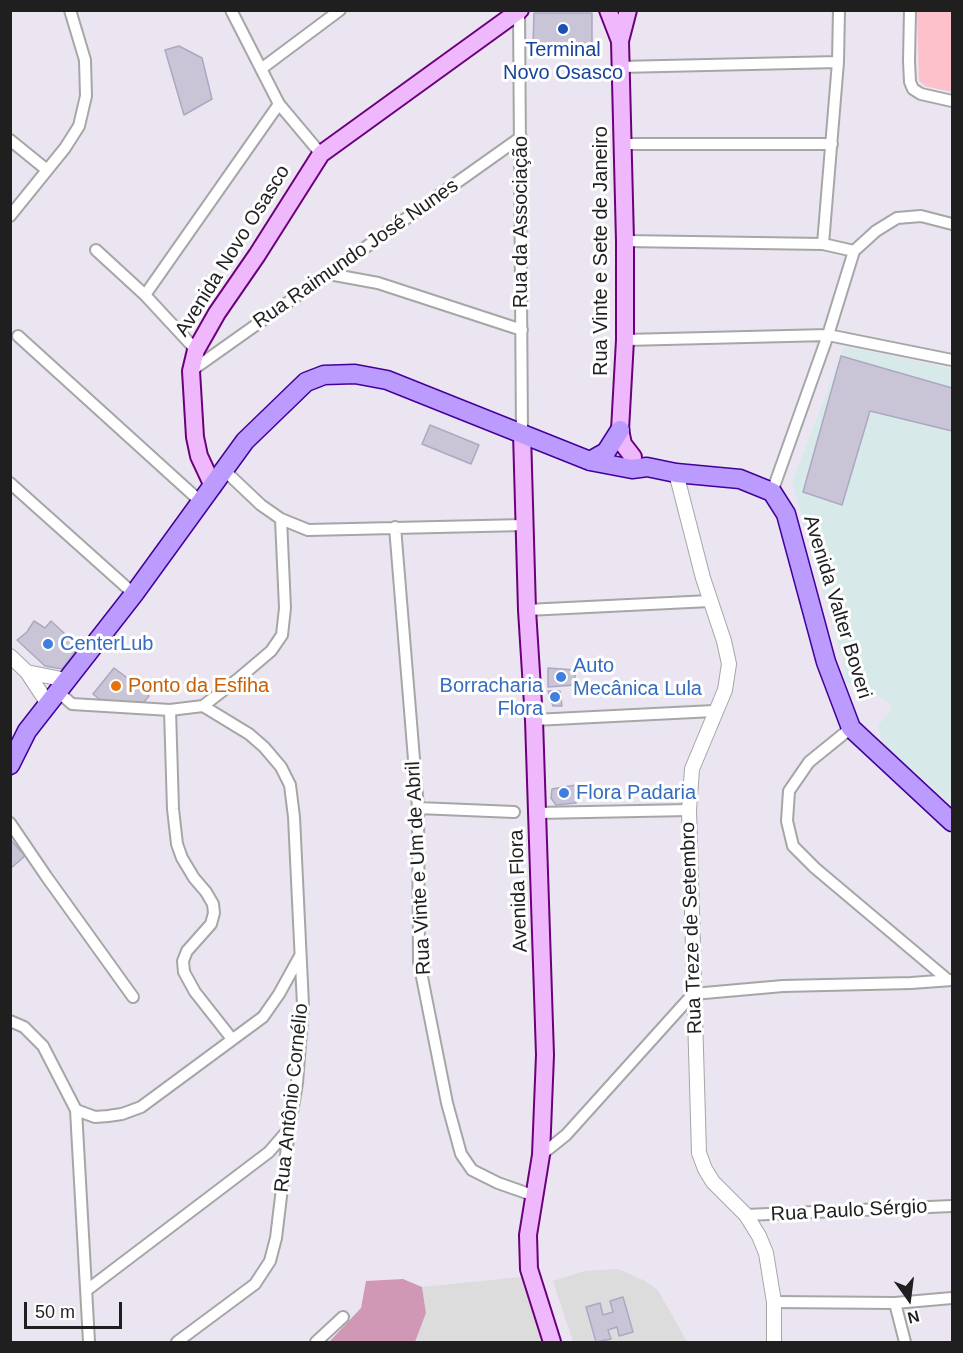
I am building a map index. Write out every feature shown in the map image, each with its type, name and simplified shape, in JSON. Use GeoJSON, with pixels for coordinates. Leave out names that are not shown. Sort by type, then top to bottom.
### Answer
{"type":"FeatureCollection","features":[{"type":"Feature","properties":{"kind":"main road","name":"Rua Vinte e Sete de Janeiro"},"geometry":{"type":"LineString","coordinates":[[608,10],[620,41]]}},
{"type":"Feature","properties":{"kind":"main road","name":"Rua Vinte e Sete de Janeiro"},"geometry":{"type":"LineString","coordinates":[[628,10],[620,41],[625,241],[625,340],[620,430],[623,444],[640,462]]}},
{"type":"Feature","properties":{"kind":"main road","name":"Avenida Novo Osasco"},"geometry":{"type":"LineString","coordinates":[[213,486],[199,456],[195,437],[191,371],[196,350],[217,313],[321,154],[519,11]]}},
{"type":"Feature","properties":{"kind":"main road"},"geometry":{"type":"LineString","coordinates":[[10,765],[27,731],[134,594],[245,441],[306,382],[324,375],[355,374],[387,380],[590,461],[632,469],[640,462]]}},
{"type":"Feature","properties":{"kind":"main road"},"geometry":{"type":"LineString","coordinates":[[590,461],[606,452],[620,430]]}},
{"type":"Feature","properties":{"kind":"main road","name":"Avenida Flora"},"geometry":{"type":"LineString","coordinates":[[522,433],[545,1055],[541,1155],[528,1235],[529,1269],[552,1342]]}},
{"type":"Feature","properties":{"kind":"main road"},"geometry":{"type":"LineString","coordinates":[[564,450],[587,449],[606,452],[676,473],[740,478],[772,492]]}},
{"type":"Feature","properties":{"kind":"main road","name":"Avenida Valter Boveri"},"geometry":{"type":"LineString","coordinates":[[772,492],[786,514],[826,662],[851,728],[952,822]]}},
{"type":"Feature","properties":{"kind":"street"},"geometry":{"type":"LineString","coordinates":[[10,216],[80,126],[86,96],[85,60],[70,10]]}},
{"type":"Feature","properties":{"kind":"street"},"geometry":{"type":"LineString","coordinates":[[231,10],[279,104],[321,154]]}},
{"type":"Feature","properties":{"kind":"street"},"geometry":{"type":"LineString","coordinates":[[261,69],[340,10]]}},
{"type":"Feature","properties":{"kind":"street"},"geometry":{"type":"LineString","coordinates":[[823,244],[838,62],[839,10]]}},
{"type":"Feature","properties":{"kind":"street"},"geometry":{"type":"LineString","coordinates":[[910,10],[909,72],[913,89],[921,94],[952,101]]}},
{"type":"Feature","properties":{"kind":"street","name":"Rua da Associação"},"geometry":{"type":"LineString","coordinates":[[519,11],[522,433]]}},
{"type":"Feature","properties":{"kind":"street"},"geometry":{"type":"LineString","coordinates":[[620,67],[838,62]]}},
{"type":"Feature","properties":{"kind":"street"},"geometry":{"type":"LineString","coordinates":[[145,295],[279,104]]}},
{"type":"Feature","properties":{"kind":"street","name":"Rua Raimundo José Nunes"},"geometry":{"type":"LineString","coordinates":[[191,371],[521,137]]}},
{"type":"Feature","properties":{"kind":"street"},"geometry":{"type":"LineString","coordinates":[[10,140],[47,170]]}},
{"type":"Feature","properties":{"kind":"street"},"geometry":{"type":"LineString","coordinates":[[624,144],[832,144]]}},
{"type":"Feature","properties":{"kind":"street"},"geometry":{"type":"LineString","coordinates":[[772,492],[828,334],[854,251],[876,231],[897,218],[921,216],[952,224]]}},
{"type":"Feature","properties":{"kind":"street"},"geometry":{"type":"LineString","coordinates":[[625,241],[823,244],[854,251]]}},
{"type":"Feature","properties":{"kind":"street"},"geometry":{"type":"LineString","coordinates":[[96,250],[145,295],[196,350]]}},
{"type":"Feature","properties":{"kind":"street"},"geometry":{"type":"LineString","coordinates":[[328,273],[378,283],[522,330]]}},
{"type":"Feature","properties":{"kind":"street"},"geometry":{"type":"LineString","coordinates":[[625,340],[828,334],[952,360]]}},
{"type":"Feature","properties":{"kind":"street"},"geometry":{"type":"LineString","coordinates":[[18,336],[201,502]]}},
{"type":"Feature","properties":{"kind":"street"},"geometry":{"type":"LineString","coordinates":[[224,470],[261,505],[281,519],[308,530],[524,525]]}},
{"type":"Feature","properties":{"kind":"street","name":"Rua Treze de Setembro"},"geometry":{"type":"LineString","coordinates":[[676,473],[729,663],[725,690],[714,711],[692,769],[689,810],[699,1153],[713,1182],[746,1215],[766,1253],[774,1302],[774,1342]]}},
{"type":"Feature","properties":{"kind":"street"},"geometry":{"type":"LineString","coordinates":[[10,483],[134,594]]}},
{"type":"Feature","properties":{"kind":"street"},"geometry":{"type":"LineString","coordinates":[[10,656],[27,672],[72,704],[170,710],[203,706],[271,651],[282,635],[285,608],[281,519]]}},
{"type":"Feature","properties":{"kind":"street","name":"Rua Vinte e Um de Abril"},"geometry":{"type":"LineString","coordinates":[[395,527],[418,808],[419,962],[447,1103],[461,1154],[472,1170],[498,1184],[535,1196]]}},
{"type":"Feature","properties":{"kind":"street"},"geometry":{"type":"LineString","coordinates":[[527,610],[710,601]]}},
{"type":"Feature","properties":{"kind":"street"},"geometry":{"type":"LineString","coordinates":[[27,672],[57,692]]}},
{"type":"Feature","properties":{"kind":"street","name":"Rua Antônio Cornélio"},"geometry":{"type":"LineString","coordinates":[[177,1342],[255,1284],[270,1261],[276,1238],[297,1083],[303,1005],[294,817],[290,785],[281,767],[264,747],[249,734],[203,706]]}},
{"type":"Feature","properties":{"kind":"street"},"geometry":{"type":"LineString","coordinates":[[170,710],[173,809],[177,844],[182,858],[213,904],[214,913],[211,924],[187,951],[183,961],[184,972],[195,992],[232,1039]]}},
{"type":"Feature","properties":{"kind":"street"},"geometry":{"type":"LineString","coordinates":[[534,720],[714,711]]}},
{"type":"Feature","properties":{"kind":"street"},"geometry":{"type":"LineString","coordinates":[[851,728],[809,762],[789,791],[787,821],[793,846],[815,868],[950,980]]}},
{"type":"Feature","properties":{"kind":"street"},"geometry":{"type":"LineString","coordinates":[[418,808],[513,812]]}},
{"type":"Feature","properties":{"kind":"street"},"geometry":{"type":"LineString","coordinates":[[537,813],[689,810]]}},
{"type":"Feature","properties":{"kind":"street"},"geometry":{"type":"LineString","coordinates":[[10,823],[133,997]]}},
{"type":"Feature","properties":{"kind":"street"},"geometry":{"type":"LineString","coordinates":[[76,1110],[101,1117],[122,1114],[141,1107],[263,1017],[279,994],[300,955]]}},
{"type":"Feature","properties":{"kind":"street"},"geometry":{"type":"LineString","coordinates":[[541,1155],[566,1135],[693,994],[783,986],[950,980]]}},
{"type":"Feature","properties":{"kind":"street"},"geometry":{"type":"LineString","coordinates":[[10,1021],[24,1027],[43,1046],[76,1110],[89,1342]]}},
{"type":"Feature","properties":{"kind":"street"},"geometry":{"type":"LineString","coordinates":[[87,1290],[270,1152],[289,1130]]}},
{"type":"Feature","properties":{"kind":"street","name":"Rua Paulo Sérgio"},"geometry":{"type":"LineString","coordinates":[[746,1215],[952,1206]]}},
{"type":"Feature","properties":{"kind":"street"},"geometry":{"type":"LineString","coordinates":[[774,1302],[895,1303],[952,1298]]}},
{"type":"Feature","properties":{"kind":"street"},"geometry":{"type":"LineString","coordinates":[[895,1303],[906,1342]]}},
{"type":"Feature","properties":{"kind":"street"},"geometry":{"type":"LineString","coordinates":[[316,1342],[344,1317]]}},
{"type":"Feature","properties":{"kind":"shaded area"},"geometry":{"type":"Polygon","coordinates":[[[917,11],[952,11],[952,92],[925,86],[919,81],[917,11]]]}},
{"type":"Feature","properties":{"kind":"shaded area"},"geometry":{"type":"Polygon","coordinates":[[[846,346],[952,369],[952,804],[883,746],[878,726],[893,707],[872,691],[845,682],[842,658],[792,482],[846,346]]]}},
{"type":"Feature","properties":{"kind":"shaded area"},"geometry":{"type":"Polygon","coordinates":[[[618,1269],[645,1281],[658,1290],[687,1342],[573,1342],[553,1281],[585,1271],[618,1269]]]}},
{"type":"Feature","properties":{"kind":"shaded area"},"geometry":{"type":"Polygon","coordinates":[[[521,1277],[543,1342],[415,1342],[426,1313],[422,1287],[521,1277]]]}},
{"type":"Feature","properties":{"kind":"shaded area"},"geometry":{"type":"Polygon","coordinates":[[[403,1279],[422,1287],[426,1313],[415,1342],[329,1342],[361,1308],[366,1281],[403,1279]]]}},
{"type":"Feature","properties":{"kind":"building","name":"Terminal Novo Osasco"},"geometry":{"type":"Polygon","coordinates":[[[534,13],[592,13],[592,45],[533,47],[534,13]]]}},
{"type":"Feature","properties":{"kind":"building"},"geometry":{"type":"Polygon","coordinates":[[[179,46],[202,58],[212,99],[184,115],[165,50],[179,46]]]}},
{"type":"Feature","properties":{"kind":"building"},"geometry":{"type":"Polygon","coordinates":[[[841,356],[952,388],[952,431],[870,411],[842,505],[803,492],[841,356]]]}},
{"type":"Feature","properties":{"kind":"building"},"geometry":{"type":"Polygon","coordinates":[[[430,425],[479,445],[471,464],[422,444],[430,425]]]}},
{"type":"Feature","properties":{"kind":"building","name":"CenterLub"},"geometry":{"type":"Polygon","coordinates":[[[34,621],[45,628],[51,621],[79,647],[62,669],[45,666],[17,640],[27,632],[34,621]]]}},
{"type":"Feature","properties":{"kind":"building","name":"Ponto da Esfiha"},"geometry":{"type":"Polygon","coordinates":[[[114,668],[130,680],[128,683],[135,688],[138,685],[149,696],[144,702],[104,703],[93,694],[114,668]]]}},
{"type":"Feature","properties":{"kind":"building","name":"Auto Mecânica Lula"},"geometry":{"type":"Polygon","coordinates":[[[548,668],[575,670],[575,685],[548,687],[548,668]]]}},
{"type":"Feature","properties":{"kind":"building","name":"Borracharia Flora"},"geometry":{"type":"Polygon","coordinates":[[[548,691],[560,691],[562,706],[553,706],[548,691]]]}},
{"type":"Feature","properties":{"kind":"building","name":"Flora Padaria"},"geometry":{"type":"Polygon","coordinates":[[[576,785],[576,803],[556,805],[551,798],[552,789],[576,785]]]}},
{"type":"Feature","properties":{"kind":"building"},"geometry":{"type":"Polygon","coordinates":[[[10,839],[25,856],[10,869],[10,839]]]}},
{"type":"Feature","properties":{"kind":"building"},"geometry":{"type":"Polygon","coordinates":[[[623,1297],[633,1332],[619,1336],[617,1327],[608,1330],[611,1339],[596,1342],[586,1307],[600,1303],[603,1315],[613,1312],[610,1301],[623,1297]]]}},
{"type":"Feature","properties":{"kind":"place","name":"Terminal Novo Osasco"},"geometry":{"type":"Point","coordinates":[563,29]}},
{"type":"Feature","properties":{"kind":"place","name":"CenterLub"},"geometry":{"type":"Point","coordinates":[48,644]}},
{"type":"Feature","properties":{"kind":"place","name":"Auto Mecânica Lula"},"geometry":{"type":"Point","coordinates":[561,677]}},
{"type":"Feature","properties":{"kind":"place","name":"Ponto da Esfiha"},"geometry":{"type":"Point","coordinates":[116,686]}},
{"type":"Feature","properties":{"kind":"place","name":"Borracharia Flora"},"geometry":{"type":"Point","coordinates":[555,697]}},
{"type":"Feature","properties":{"kind":"place","name":"Flora Padaria"},"geometry":{"type":"Point","coordinates":[564,793]}}]}
